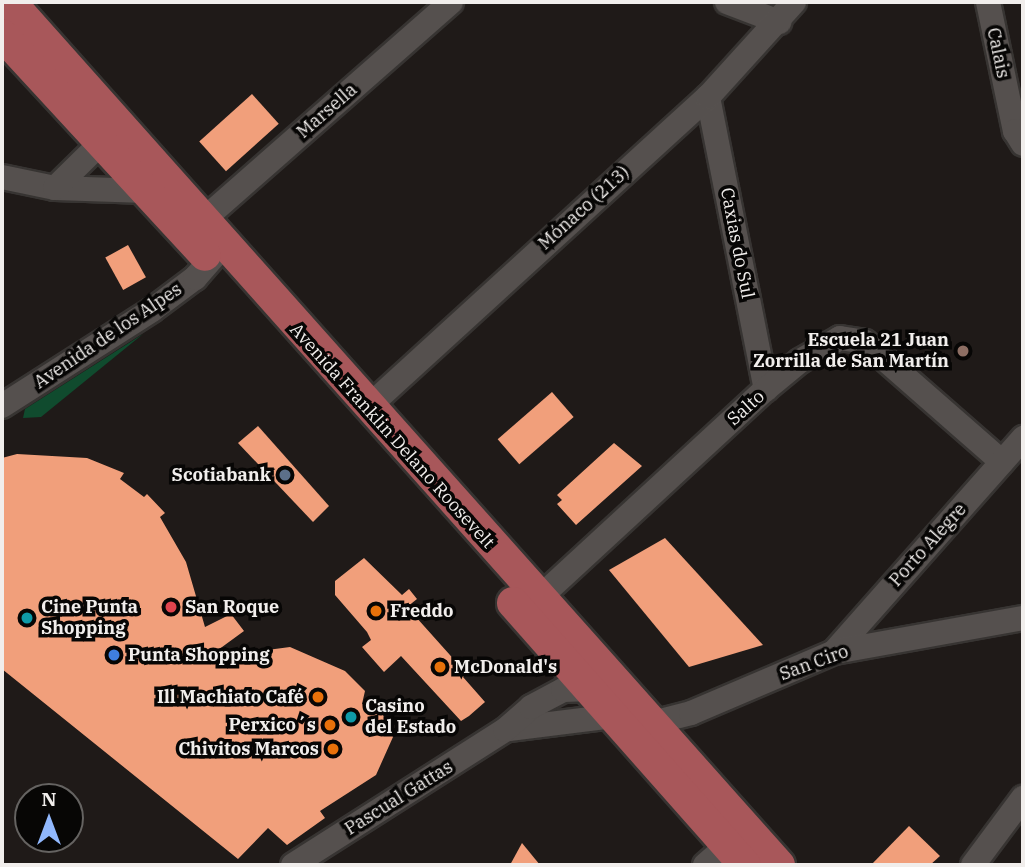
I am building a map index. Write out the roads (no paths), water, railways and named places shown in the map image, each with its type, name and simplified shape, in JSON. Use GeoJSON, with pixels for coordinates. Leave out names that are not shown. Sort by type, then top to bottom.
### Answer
{"type":"FeatureCollection","features":[{"type":"Feature","properties":{"kind":"main road","name":"Avenida Franklin Delano Roosevelt"},"geometry":{"type":"LineString","coordinates":[[6,3],[202,220],[217,253],[614,716],[726,859]]}},
{"type":"Feature","properties":{"kind":"main road","name":"Avenida Franklin Delano Roosevelt"},"geometry":{"type":"LineString","coordinates":[[2,35],[100,144],[146,191],[217,253],[367,408],[537,600],[779,865]]}},
{"type":"Feature","properties":{"kind":"street","name":"Marsella"},"geometry":{"type":"LineString","coordinates":[[202,220],[451,2]]}},
{"type":"Feature","properties":{"kind":"street"},"geometry":{"type":"LineString","coordinates":[[727,2],[779,22]]}},
{"type":"Feature","properties":{"kind":"street","name":"Mónaco (213)"},"geometry":{"type":"LineString","coordinates":[[367,408],[708,97],[779,22],[794,2]]}},
{"type":"Feature","properties":{"kind":"street","name":"Calais"},"geometry":{"type":"LineString","coordinates":[[988,2],[1015,131],[1023,144]]}},
{"type":"Feature","properties":{"kind":"street","name":"Caxias do Sul"},"geometry":{"type":"LineString","coordinates":[[708,97],[766,389]]}},
{"type":"Feature","properties":{"kind":"street"},"geometry":{"type":"LineString","coordinates":[[55,188],[100,144]]}},
{"type":"Feature","properties":{"kind":"street"},"geometry":{"type":"LineString","coordinates":[[2,177],[55,188],[146,191]]}},
{"type":"Feature","properties":{"kind":"street","name":"Avenida de los Alpes"},"geometry":{"type":"LineString","coordinates":[[2,406],[152,310],[217,253]]}},
{"type":"Feature","properties":{"kind":"street","name":"Salto"},"geometry":{"type":"LineString","coordinates":[[537,600],[766,389],[819,349],[852,337],[865,342],[1002,462]]}},
{"type":"Feature","properties":{"kind":"street","name":"Porto Alegre"},"geometry":{"type":"LineString","coordinates":[[834,652],[1023,438]]}},
{"type":"Feature","properties":{"kind":"street","name":"San Ciro"},"geometry":{"type":"LineString","coordinates":[[661,734],[691,713],[834,652],[1023,618]]}},
{"type":"Feature","properties":{"kind":"street"},"geometry":{"type":"LineString","coordinates":[[587,687],[613,694],[651,734],[661,734]]}},
{"type":"Feature","properties":{"kind":"street","name":"Pascual Gattas"},"geometry":{"type":"LineString","coordinates":[[293,865],[330,854],[505,730],[519,715],[563,690],[587,687]]}},
{"type":"Feature","properties":{"kind":"street","name":"Pascual Gattas"},"geometry":{"type":"LineString","coordinates":[[505,730],[546,720],[614,716]]}},
{"type":"Feature","properties":{"kind":"street"},"geometry":{"type":"LineString","coordinates":[[973,865],[1023,798]]}},
{"type":"Feature","properties":{"kind":"place","name":"Escuela 21 Juan Zorrilla de San Martín"},"geometry":{"type":"Point","coordinates":[963,351]}},
{"type":"Feature","properties":{"kind":"place","name":"Scotiabank"},"geometry":{"type":"Point","coordinates":[285,475]}},
{"type":"Feature","properties":{"kind":"place","name":"San Roque"},"geometry":{"type":"Point","coordinates":[171,607]}},
{"type":"Feature","properties":{"kind":"place","name":"Freddo"},"geometry":{"type":"Point","coordinates":[376,611]}},
{"type":"Feature","properties":{"kind":"place","name":"Cine Punta Shopping"},"geometry":{"type":"Point","coordinates":[27,618]}},
{"type":"Feature","properties":{"kind":"place","name":"Punta Shopping"},"geometry":{"type":"Point","coordinates":[114,655]}},
{"type":"Feature","properties":{"kind":"place","name":"McDonald's"},"geometry":{"type":"Point","coordinates":[440,667]}},
{"type":"Feature","properties":{"kind":"place","name":"Ill Machiato Café"},"geometry":{"type":"Point","coordinates":[318,697]}},
{"type":"Feature","properties":{"kind":"place","name":"Casino del Estado"},"geometry":{"type":"Point","coordinates":[351,717]}},
{"type":"Feature","properties":{"kind":"place","name":"Perxico´s"},"geometry":{"type":"Point","coordinates":[330,725]}},
{"type":"Feature","properties":{"kind":"place","name":"Chivitos Marcos"},"geometry":{"type":"Point","coordinates":[333,749]}}]}
